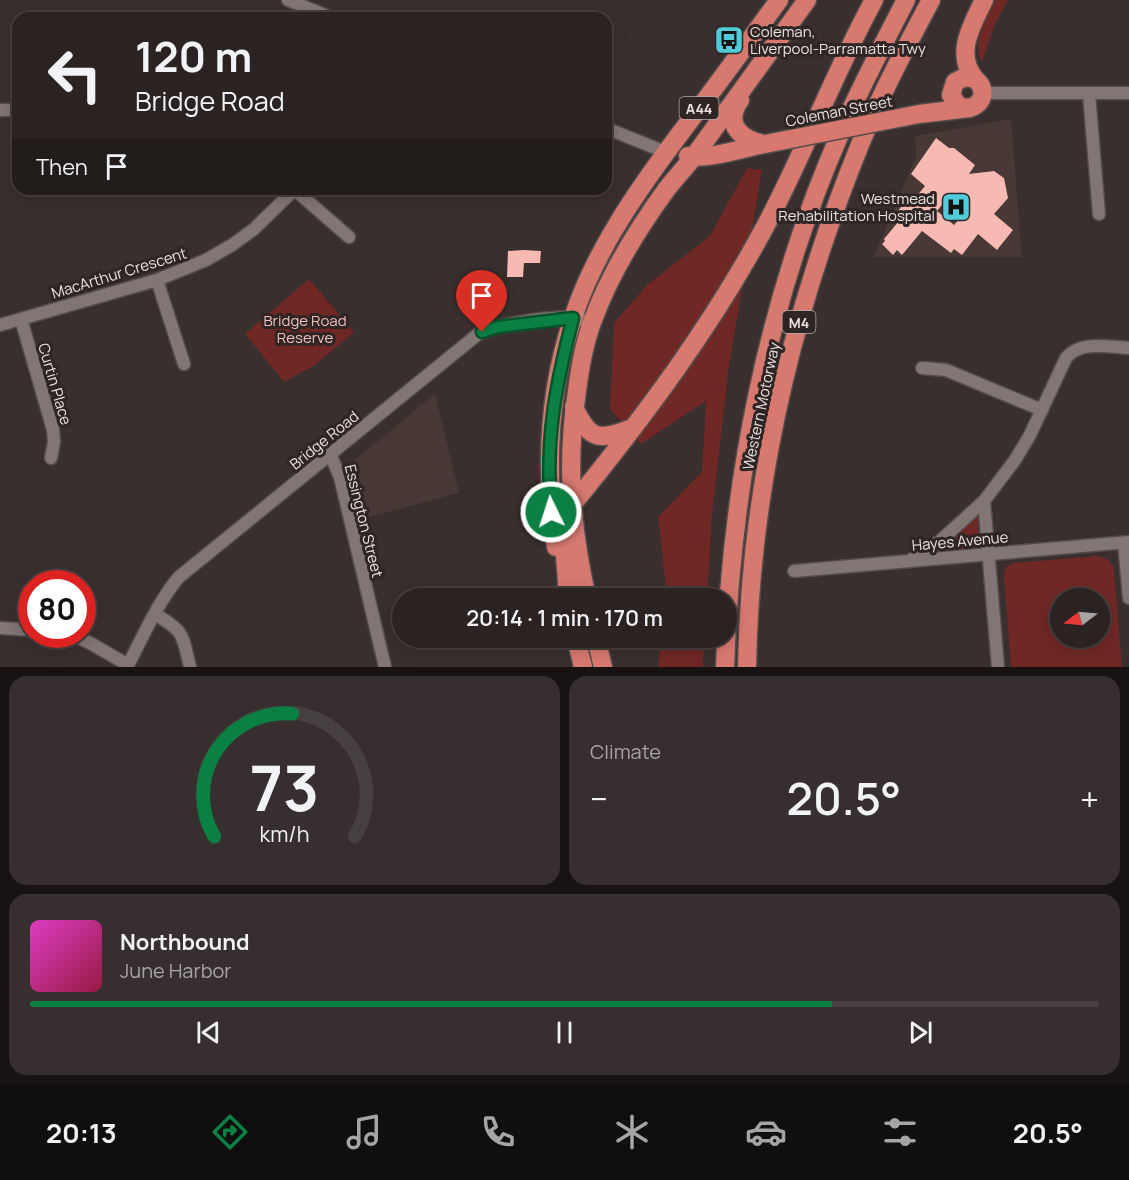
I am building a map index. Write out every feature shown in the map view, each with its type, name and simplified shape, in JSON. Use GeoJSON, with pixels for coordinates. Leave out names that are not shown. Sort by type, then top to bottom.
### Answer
{"type":"FeatureCollection","features":[{"type":"Feature","properties":{"kind":"highway","name":"A44"},"geometry":{"type":"LineString","coordinates":[[565,588],[556,547],[548,473],[555,393],[573,318],[616,227],[665,152],[779,0]]}},
{"type":"Feature","properties":{"kind":"highway","name":"A44"},"geometry":{"type":"LineString","coordinates":[[585,588],[577,548],[570,466],[574,406],[592,322],[630,243],[668,187],[694,157],[807,0]]}},
{"type":"Feature","properties":{"kind":"highway"},"geometry":{"type":"LineString","coordinates":[[567,588],[564,537],[565,522],[572,505],[673,375],[740,273],[790,178],[874,0]]}},
{"type":"Feature","properties":{"kind":"highway","name":"Western Motorway"},"geometry":{"type":"LineString","coordinates":[[725,667],[729,592],[740,495],[755,411],[775,325],[797,252],[840,135],[870,69],[906,0]]}},
{"type":"Feature","properties":{"kind":"highway","name":"Western Motorway"},"geometry":{"type":"LineString","coordinates":[[747,667],[753,570],[764,481],[785,375],[805,299],[826,232],[861,141],[895,68],[931,0]]}},
{"type":"Feature","properties":{"kind":"highway"},"geometry":{"type":"LineString","coordinates":[[979,86],[970,77],[960,78],[952,86],[951,95],[955,103],[959,107],[970,108],[979,103],[979,86],[968,71],[965,50],[967,37],[984,0]]}},
{"type":"Feature","properties":{"kind":"highway"},"geometry":{"type":"LineString","coordinates":[[758,68],[751,85],[736,106],[733,116],[739,132],[753,141],[765,144]]}},
{"type":"Feature","properties":{"kind":"highway","name":"Coleman Street"},"geometry":{"type":"LineString","coordinates":[[919,114],[941,98],[952,86]]}},
{"type":"Feature","properties":{"kind":"highway","name":"Coleman Street"},"geometry":{"type":"LineString","coordinates":[[665,152],[694,157],[919,114],[970,108]]}},
{"type":"Feature","properties":{"kind":"highway"},"geometry":{"type":"LineString","coordinates":[[574,406],[582,423],[591,433],[610,436],[634,427]]}},
{"type":"Feature","properties":{"kind":"highway"},"geometry":{"type":"LineString","coordinates":[[578,648],[583,667]]}},
{"type":"Feature","properties":{"kind":"highway"},"geometry":{"type":"LineString","coordinates":[[598,648],[603,667]]}},
{"type":"Feature","properties":{"kind":"street"},"geometry":{"type":"LineString","coordinates":[[288,0],[318,12]]}},
{"type":"Feature","properties":{"kind":"street"},"geometry":{"type":"LineString","coordinates":[[979,86],[1089,94],[1129,93]]}},
{"type":"Feature","properties":{"kind":"street"},"geometry":{"type":"LineString","coordinates":[[1089,94],[1099,214]]}},
{"type":"Feature","properties":{"kind":"street"},"geometry":{"type":"LineString","coordinates":[[612,130],[665,152]]}},
{"type":"Feature","properties":{"kind":"street","name":"MacArthur Crescent"},"geometry":{"type":"LineString","coordinates":[[0,325],[157,280],[206,260],[232,245],[261,223],[288,195]]}},
{"type":"Feature","properties":{"kind":"street"},"geometry":{"type":"LineString","coordinates":[[301,195],[349,237]]}},
{"type":"Feature","properties":{"kind":"street"},"geometry":{"type":"LineString","coordinates":[[157,280],[184,364]]}},
{"type":"Feature","properties":{"kind":"street","name":"Bridge Road"},"geometry":{"type":"LineString","coordinates":[[127,666],[155,614],[179,577],[482,332],[497,327],[573,318],[592,322]]}},
{"type":"Feature","properties":{"kind":"street","name":"Curtin Place"},"geometry":{"type":"LineString","coordinates":[[21,319],[53,430],[54,442],[51,458]]}},
{"type":"Feature","properties":{"kind":"street"},"geometry":{"type":"LineString","coordinates":[[910,560],[940,541],[984,501],[1015,460],[1066,358],[1072,351],[1080,347],[1129,348]]}},
{"type":"Feature","properties":{"kind":"street"},"geometry":{"type":"LineString","coordinates":[[922,368],[946,370],[1042,410]]}},
{"type":"Feature","properties":{"kind":"street","name":"Essington Street"},"geometry":{"type":"LineString","coordinates":[[330,454],[340,477],[385,667]]}},
{"type":"Feature","properties":{"kind":"street"},"geometry":{"type":"LineString","coordinates":[[984,501],[998,667]]}},
{"type":"Feature","properties":{"kind":"street"},"geometry":{"type":"LineString","coordinates":[[1127,543],[1129,598]]}},
{"type":"Feature","properties":{"kind":"street","name":"Hayes Avenue"},"geometry":{"type":"LineString","coordinates":[[794,571],[1127,543]]}},
{"type":"Feature","properties":{"kind":"street"},"geometry":{"type":"LineString","coordinates":[[155,614],[176,627],[181,633],[190,667]]}},
{"type":"Feature","properties":{"kind":"street"},"geometry":{"type":"LineString","coordinates":[[0,628],[18,629]]}},
{"type":"Feature","properties":{"kind":"street"},"geometry":{"type":"LineString","coordinates":[[96,647],[127,666]]}},
{"type":"Feature","properties":{"kind":"shaded area","name":"Westmead Rehabilitation Hospital"},"geometry":{"type":"Polygon","coordinates":[[[1011,119],[1022,257],[874,257],[916,156],[915,136],[1011,119]]]}},
{"type":"Feature","properties":{"kind":"shaded area"},"geometry":{"type":"Polygon","coordinates":[[[435,394],[459,493],[369,517],[355,460],[435,394]]]}},
{"type":"Feature","properties":{"kind":"green space"},"geometry":{"type":"Polygon","coordinates":[[[996,0],[1008,0],[995,24],[982,62],[978,46],[979,38],[996,0]]]}},
{"type":"Feature","properties":{"kind":"green space"},"geometry":{"type":"Polygon","coordinates":[[[747,168],[762,170],[729,365],[712,514],[708,588],[666,588],[658,517],[702,472],[706,401],[641,444],[610,409],[614,323],[647,285],[710,236],[747,168]]]}},
{"type":"Feature","properties":{"kind":"green space","name":"Bridge Road Reserve"},"geometry":{"type":"Polygon","coordinates":[[[309,279],[354,332],[315,365],[284,382],[245,334],[309,279]]]}},
{"type":"Feature","properties":{"kind":"green space"},"geometry":{"type":"Polygon","coordinates":[[[976,516],[979,546],[974,549],[946,550],[943,543],[976,516]]]}},
{"type":"Feature","properties":{"kind":"green space"},"geometry":{"type":"Polygon","coordinates":[[[1097,556],[1109,561],[1114,568],[1122,667],[1011,667],[1004,576],[1006,567],[1097,556]]]}},
{"type":"Feature","properties":{"kind":"green space"},"geometry":{"type":"Polygon","coordinates":[[[660,648],[704,648],[703,667],[658,667],[660,648]]]}},
{"type":"Feature","properties":{"kind":"building"},"geometry":{"type":"Polygon","coordinates":[[[936,138],[949,148],[954,148],[975,165],[969,174],[994,171],[1004,178],[1008,198],[994,214],[1013,230],[997,250],[978,234],[962,255],[954,249],[951,253],[922,231],[902,255],[897,250],[893,255],[882,244],[884,239],[903,216],[898,211],[907,199],[911,203],[925,186],[911,174],[936,138]],[[950,195],[937,211],[954,225],[967,210],[950,195]]]}},
{"type":"Feature","properties":{"kind":"building"},"geometry":{"type":"Polygon","coordinates":[[[508,251],[541,251],[540,263],[524,263],[523,277],[507,277],[508,251]]]}},
{"type":"Feature","properties":{"kind":"place","name":"Coleman, Liverpool-Parramatta Twy"},"geometry":{"type":"Point","coordinates":[729,40]}},
{"type":"Feature","properties":{"kind":"place","name":"Westmead Rehabilitation Hospital"},"geometry":{"type":"Point","coordinates":[956,207]}},
{"type":"Feature","properties":{"kind":"route"},"geometry":{"type":"LineString","coordinates":[[482,332],[497,327],[573,318],[559,372],[552,416],[548,473],[551,512]]}}]}
